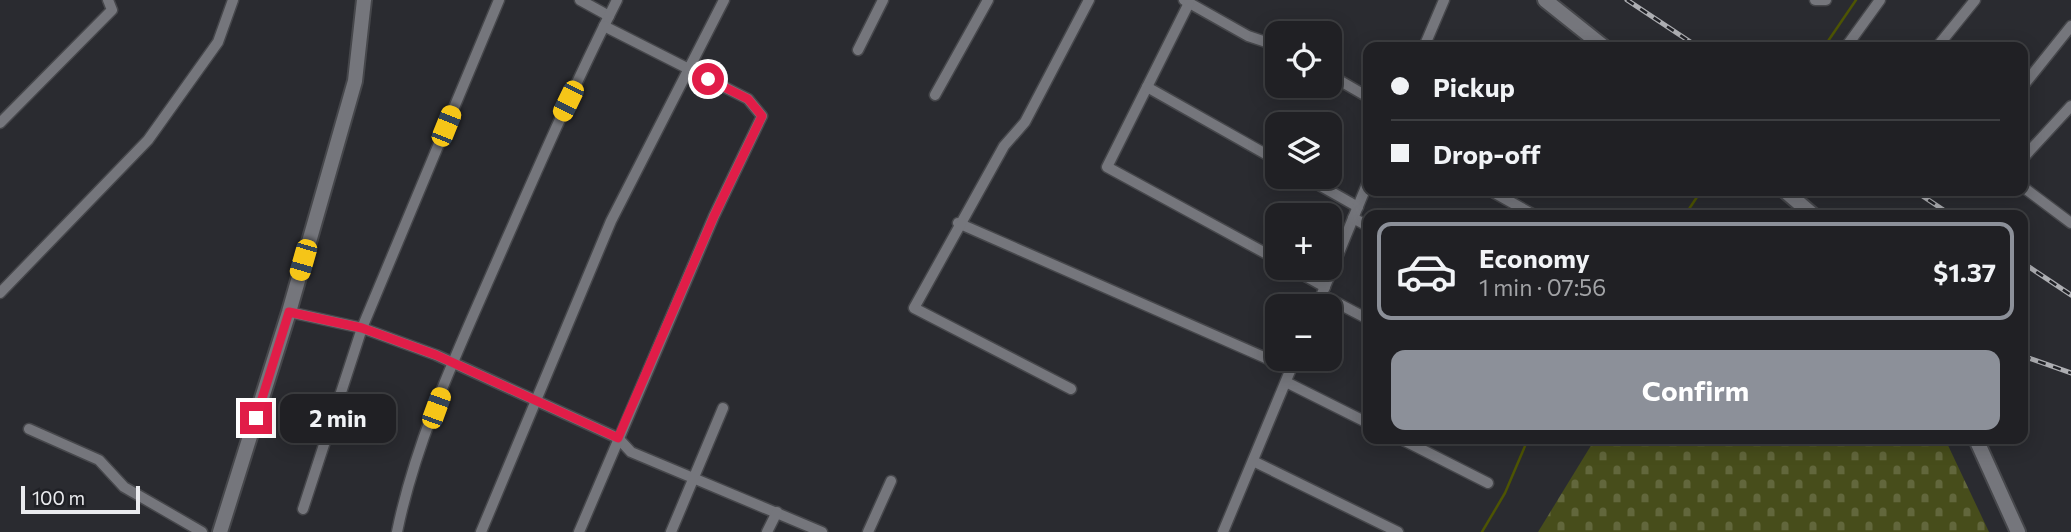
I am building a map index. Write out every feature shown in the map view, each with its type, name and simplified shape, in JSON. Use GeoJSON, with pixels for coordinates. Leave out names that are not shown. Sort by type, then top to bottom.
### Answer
{"type":"FeatureCollection","features":[{"type":"Feature","properties":{"kind":"street"},"geometry":{"type":"LineString","coordinates":[[0,123],[112,10],[108,0]]}},
{"type":"Feature","properties":{"kind":"street"},"geometry":{"type":"LineString","coordinates":[[0,293],[148,140],[218,42],[233,0]]}},
{"type":"Feature","properties":{"kind":"street"},"geometry":{"type":"LineString","coordinates":[[220,532],[289,312],[355,81],[364,0]]}},
{"type":"Feature","properties":{"kind":"street"},"geometry":{"type":"LineString","coordinates":[[303,509],[362,328],[499,0]]}},
{"type":"Feature","properties":{"kind":"street"},"geometry":{"type":"LineString","coordinates":[[579,532],[714,216],[762,116],[748,99],[688,69],[606,21],[580,0]]}},
{"type":"Feature","properties":{"kind":"street"},"geometry":{"type":"LineString","coordinates":[[397,532],[404,500],[453,363],[556,126],[617,0]]}},
{"type":"Feature","properties":{"kind":"street"},"geometry":{"type":"LineString","coordinates":[[481,532],[611,221],[724,0]]}},
{"type":"Feature","properties":{"kind":"street"},"geometry":{"type":"LineString","coordinates":[[858,50],[883,0]]}},
{"type":"Feature","properties":{"kind":"street"},"geometry":{"type":"LineString","coordinates":[[935,95],[988,0]]}},
{"type":"Feature","properties":{"kind":"street"},"geometry":{"type":"LineString","coordinates":[[1071,390],[914,308],[958,223],[1008,140],[1025,122],[1089,0]]}},
{"type":"Feature","properties":{"kind":"street"},"geometry":{"type":"LineString","coordinates":[[1426,42],[1444,0]]}},
{"type":"Feature","properties":{"kind":"street"},"geometry":{"type":"LineString","coordinates":[[1545,0],[1598,42]]}},
{"type":"Feature","properties":{"kind":"street"},"geometry":{"type":"LineString","coordinates":[[1850,42],[1880,0]]}},
{"type":"Feature","properties":{"kind":"street"},"geometry":{"type":"LineString","coordinates":[[1941,42],[1975,0]]}},
{"type":"Feature","properties":{"kind":"street"},"geometry":{"type":"LineString","coordinates":[[1265,42],[1248,36],[1186,2],[1108,167],[1265,253]]}},
{"type":"Feature","properties":{"kind":"street"},"geometry":{"type":"LineString","coordinates":[[2028,80],[2071,26]]}},
{"type":"Feature","properties":{"kind":"street"},"geometry":{"type":"LineString","coordinates":[[1342,82],[1363,94]]}},
{"type":"Feature","properties":{"kind":"street"},"geometry":{"type":"LineString","coordinates":[[1147,87],[1265,154]]}},
{"type":"Feature","properties":{"kind":"street"},"geometry":{"type":"LineString","coordinates":[[2028,153],[2071,106]]}},
{"type":"Feature","properties":{"kind":"street"},"geometry":{"type":"LineString","coordinates":[[1326,189],[1358,207]]}},
{"type":"Feature","properties":{"kind":"street"},"geometry":{"type":"LineString","coordinates":[[2028,191],[2071,223]]}},
{"type":"Feature","properties":{"kind":"street"},"geometry":{"type":"LineString","coordinates":[[1322,294],[1363,194]]}},
{"type":"Feature","properties":{"kind":"street"},"geometry":{"type":"LineString","coordinates":[[1500,196],[1525,210]]}},
{"type":"Feature","properties":{"kind":"street"},"geometry":{"type":"LineString","coordinates":[[1791,196],[1808,210]]}},
{"type":"Feature","properties":{"kind":"street"},"geometry":{"type":"LineString","coordinates":[[1353,218],[1363,223]]}},
{"type":"Feature","properties":{"kind":"street"},"geometry":{"type":"LineString","coordinates":[[958,223],[1265,352]]}},
{"type":"Feature","properties":{"kind":"street"},"geometry":{"type":"LineString","coordinates":[[1308,280],[1363,316]]}},
{"type":"Feature","properties":{"kind":"street"},"geometry":{"type":"LineString","coordinates":[[289,312],[362,328],[453,363],[618,438],[631,452],[822,532]]}},
{"type":"Feature","properties":{"kind":"street"},"geometry":{"type":"LineString","coordinates":[[1223,532],[1290,371]]}},
{"type":"Feature","properties":{"kind":"street"},"geometry":{"type":"LineString","coordinates":[[1286,382],[1363,420]]}},
{"type":"Feature","properties":{"kind":"street"},"geometry":{"type":"LineString","coordinates":[[671,532],[723,408]]}},
{"type":"Feature","properties":{"kind":"street"},"geometry":{"type":"LineString","coordinates":[[29,429],[99,460],[124,486],[202,532]]}},
{"type":"Feature","properties":{"kind":"street"},"geometry":{"type":"LineString","coordinates":[[1411,444],[1488,483]]}},
{"type":"Feature","properties":{"kind":"street"},"geometry":{"type":"LineString","coordinates":[[1978,444],[2018,532]]}},
{"type":"Feature","properties":{"kind":"street"},"geometry":{"type":"LineString","coordinates":[[1253,461],[1398,532]]}},
{"type":"Feature","properties":{"kind":"street"},"geometry":{"type":"LineString","coordinates":[[868,532],[891,481]]}},
{"type":"Feature","properties":{"kind":"street"},"geometry":{"type":"LineString","coordinates":[[767,532],[777,512]]}},
{"type":"Feature","properties":{"kind":"green space"},"geometry":{"type":"Polygon","coordinates":[[[1592,444],[1947,444],[1989,532],[1538,532],[1592,444]]]}},
{"type":"Feature","properties":{"kind":"waterway"},"geometry":{"type":"LineString","coordinates":[[1827,42],[1856,0]]}},
{"type":"Feature","properties":{"kind":"waterway"},"geometry":{"type":"LineString","coordinates":[[1688,210],[1698,196]]}},
{"type":"Feature","properties":{"kind":"waterway"},"geometry":{"type":"LineString","coordinates":[[1482,532],[1505,493],[1526,444]]}},
{"type":"Feature","properties":{"kind":"railway"},"geometry":{"type":"LineString","coordinates":[[1627,0],[1690,42]]}},
{"type":"Feature","properties":{"kind":"railway"},"geometry":{"type":"LineString","coordinates":[[1922,196],[1944,210]]}},
{"type":"Feature","properties":{"kind":"railway"},"geometry":{"type":"LineString","coordinates":[[2028,266],[2071,295]]}},
{"type":"Feature","properties":{"kind":"railway"},"geometry":{"type":"LineString","coordinates":[[2028,358],[2071,373]]}},
{"type":"Feature","properties":{"kind":"route"},"geometry":{"type":"LineString","coordinates":[[256,418],[289,312],[362,328],[436,355],[547,403],[618,438],[714,216],[762,116],[748,99],[708,79]]}}]}
